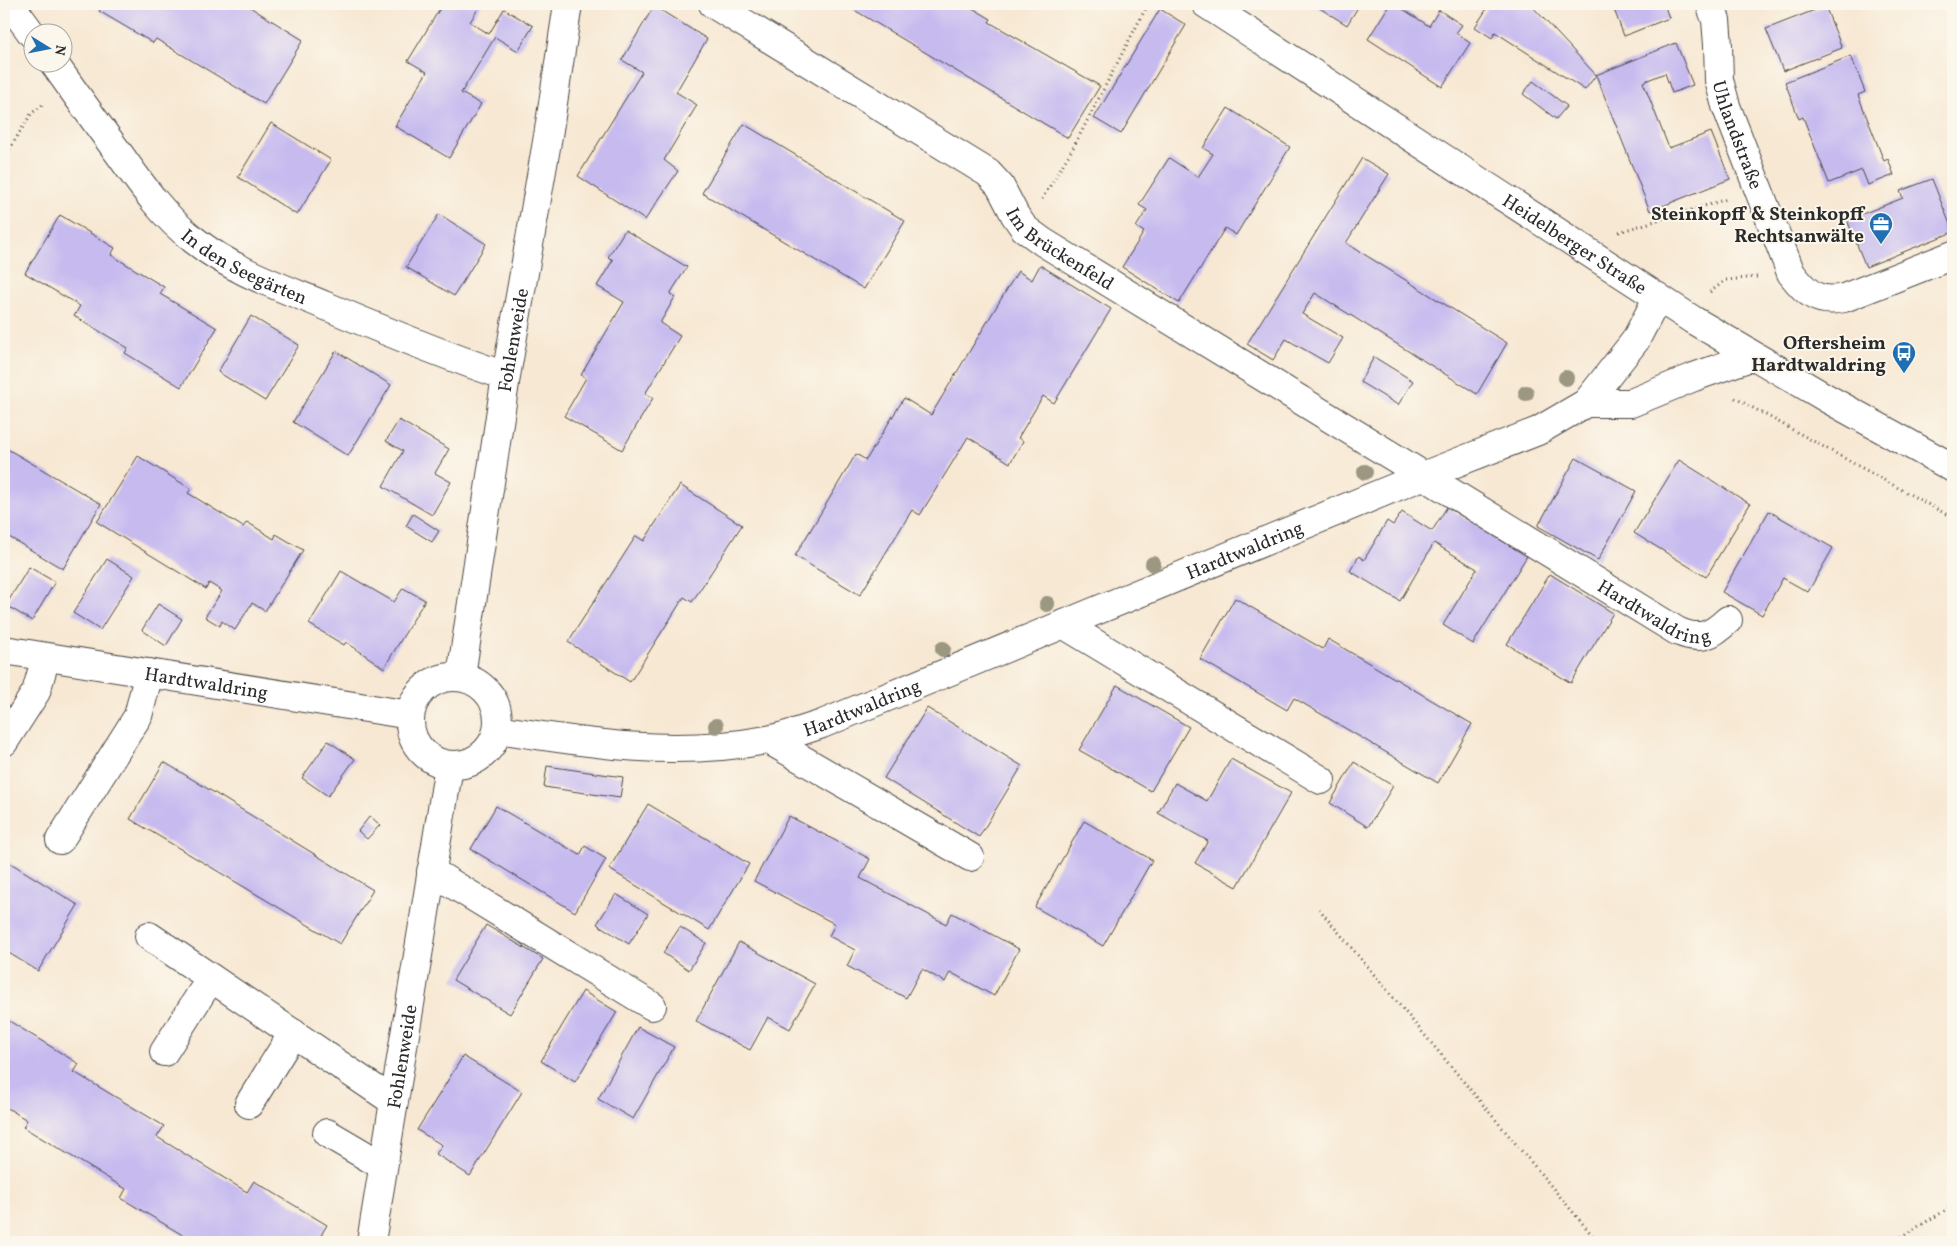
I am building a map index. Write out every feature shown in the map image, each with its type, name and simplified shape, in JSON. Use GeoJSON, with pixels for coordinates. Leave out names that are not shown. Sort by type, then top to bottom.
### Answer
{"type":"FeatureCollection","features":[{"type":"Feature","properties":{"kind":"street"},"geometry":{"type":"LineString","coordinates":[[10,4],[23,22]]}},
{"type":"Feature","properties":{"kind":"street","name":"Fohlenweide"},"geometry":{"type":"LineString","coordinates":[[462,676],[506,376],[548,136],[568,4]]}},
{"type":"Feature","properties":{"kind":"street","name":"Im Brückenfeld"},"geometry":{"type":"LineString","coordinates":[[713,4],[988,173],[1000,186],[1014,215],[1024,228],[1043,242],[1425,475]]}},
{"type":"Feature","properties":{"kind":"street","name":"Heidelberger Straße"},"geometry":{"type":"LineString","coordinates":[[1206,4],[1658,297],[1754,356],[1953,468]]}},
{"type":"Feature","properties":{"kind":"street","name":"Uhlandstraße"},"geometry":{"type":"LineString","coordinates":[[1710,4],[1716,20],[1719,80],[1726,106],[1792,273],[1804,289],[1823,299],[1834,300],[1857,294],[1953,255]]}},
{"type":"Feature","properties":{"kind":"street","name":"In den Seegärten"},"geometry":{"type":"LineString","coordinates":[[61,73],[147,193],[168,217],[193,240],[217,257],[247,273],[465,363],[506,376]]}},
{"type":"Feature","properties":{"kind":"street","name":"Hardtwaldring"},"geometry":{"type":"LineString","coordinates":[[498,729],[592,744],[631,748],[697,748],[769,740],[822,724],[1425,475],[1538,431],[1586,404],[1635,341],[1658,297]]}},
{"type":"Feature","properties":{"kind":"street"},"geometry":{"type":"LineString","coordinates":[[1586,404],[1631,403],[1694,377],[1754,356]]}},
{"type":"Feature","properties":{"kind":"street","name":"Hardtwaldring"},"geometry":{"type":"LineString","coordinates":[[1425,475],[1678,631],[1690,636],[1703,637],[1716,631],[1728,620]]}},
{"type":"Feature","properties":{"kind":"street"},"geometry":{"type":"LineString","coordinates":[[1063,624],[1321,780]]}},
{"type":"Feature","properties":{"kind":"street","name":"Hardtwaldring"},"geometry":{"type":"LineString","coordinates":[[4,650],[410,716]]}},
{"type":"Feature","properties":{"kind":"street"},"geometry":{"type":"LineString","coordinates":[[4,742],[36,692],[46,657]]}},
{"type":"Feature","properties":{"kind":"street"},"geometry":{"type":"LineString","coordinates":[[60,840],[138,716],[150,674]]}},
{"type":"Feature","properties":{"kind":"street"},"geometry":{"type":"LineString","coordinates":[[462,676],[485,688],[496,705],[498,729],[490,748],[464,765],[449,766],[428,758],[414,742],[410,716],[417,696],[439,678],[462,676]]}},
{"type":"Feature","properties":{"kind":"street","name":"Hardtwaldring"},"geometry":{"type":"LineString","coordinates":[[769,740],[970,857]]}},
{"type":"Feature","properties":{"kind":"street","name":"Fohlenweide"},"geometry":{"type":"LineString","coordinates":[[371,1242],[449,766]]}},
{"type":"Feature","properties":{"kind":"street"},"geometry":{"type":"LineString","coordinates":[[431,871],[652,1006]]}},
{"type":"Feature","properties":{"kind":"street"},"geometry":{"type":"LineString","coordinates":[[149,936],[393,1102]]}},
{"type":"Feature","properties":{"kind":"street"},"geometry":{"type":"LineString","coordinates":[[164,1052],[211,978]]}},
{"type":"Feature","properties":{"kind":"street"},"geometry":{"type":"LineString","coordinates":[[249,1104],[293,1033]]}},
{"type":"Feature","properties":{"kind":"street"},"geometry":{"type":"LineString","coordinates":[[326,1133],[383,1166]]}},
{"type":"Feature","properties":{"kind":"path"},"geometry":{"type":"LineString","coordinates":[[1024,228],[1074,148],[1148,4]]}},
{"type":"Feature","properties":{"kind":"path"},"geometry":{"type":"LineString","coordinates":[[4,158],[31,114],[61,73]]}},
{"type":"Feature","properties":{"kind":"path"},"geometry":{"type":"LineString","coordinates":[[1618,233],[1759,189]]}},
{"type":"Feature","properties":{"kind":"path"},"geometry":{"type":"LineString","coordinates":[[1694,377],[1717,390],[1740,399],[1953,518]]}},
{"type":"Feature","properties":{"kind":"path"},"geometry":{"type":"LineString","coordinates":[[1319,909],[1598,1242]]}},
{"type":"Feature","properties":{"kind":"path"},"geometry":{"type":"LineString","coordinates":[[1892,1242],[1953,1206]]}},
{"type":"Feature","properties":{"kind":"building"},"geometry":{"type":"Polygon","coordinates":[[[104,4],[250,4],[248,6],[303,40],[264,104],[156,39],[153,43],[99,11],[104,4]]]}},
{"type":"Feature","properties":{"kind":"building"},"geometry":{"type":"Polygon","coordinates":[[[439,4],[481,4],[470,22],[489,34],[504,9],[533,26],[518,51],[495,37],[461,93],[481,104],[449,158],[395,126],[427,72],[408,61],[442,5],[439,4]]]}},
{"type":"Feature","properties":{"kind":"building"},"geometry":{"type":"Polygon","coordinates":[[[853,4],[958,4],[967,9],[969,6],[991,19],[989,22],[1100,86],[1068,138],[851,8],[853,4]]]}},
{"type":"Feature","properties":{"kind":"building"},"geometry":{"type":"Polygon","coordinates":[[[1313,4],[1360,4],[1347,25],[1313,4]]]}},
{"type":"Feature","properties":{"kind":"building"},"geometry":{"type":"Polygon","coordinates":[[[1390,4],[1395,4],[1429,26],[1439,10],[1462,25],[1456,33],[1470,43],[1442,87],[1368,39],[1390,4]]]}},
{"type":"Feature","properties":{"kind":"building"},"geometry":{"type":"Polygon","coordinates":[[[1490,4],[1530,4],[1596,75],[1585,90],[1495,32],[1492,38],[1475,27],[1490,4]]]}},
{"type":"Feature","properties":{"kind":"building"},"geometry":{"type":"Polygon","coordinates":[[[1612,4],[1664,4],[1669,18],[1624,36],[1612,4]]]}},
{"type":"Feature","properties":{"kind":"building"},"geometry":{"type":"Polygon","coordinates":[[[654,6],[707,39],[676,92],[697,105],[664,160],[678,171],[645,220],[578,176],[642,72],[622,60],[654,6]]]}},
{"type":"Feature","properties":{"kind":"building"},"geometry":{"type":"Polygon","coordinates":[[[1825,6],[1842,48],[1783,71],[1766,29],[1825,6]]]}},
{"type":"Feature","properties":{"kind":"building"},"geometry":{"type":"Polygon","coordinates":[[[1160,9],[1186,25],[1121,134],[1094,118],[1160,9]]]}},
{"type":"Feature","properties":{"kind":"building"},"geometry":{"type":"Polygon","coordinates":[[[1676,43],[1693,85],[1672,93],[1665,73],[1643,82],[1669,148],[1711,132],[1730,179],[1650,211],[1596,75],[1676,43]]]}},
{"type":"Feature","properties":{"kind":"building"},"geometry":{"type":"Polygon","coordinates":[[[1851,56],[1865,92],[1858,95],[1884,161],[1888,159],[1894,175],[1868,185],[1862,170],[1829,183],[1803,117],[1799,119],[1785,82],[1851,56]]]}},
{"type":"Feature","properties":{"kind":"building"},"geometry":{"type":"Polygon","coordinates":[[[1533,81],[1567,106],[1556,119],[1523,94],[1533,81]]]}},
{"type":"Feature","properties":{"kind":"building"},"geometry":{"type":"Polygon","coordinates":[[[1228,108],[1290,147],[1236,235],[1225,228],[1179,303],[1122,267],[1144,232],[1136,227],[1147,210],[1139,205],[1169,158],[1198,177],[1213,154],[1203,148],[1228,108]]]}},
{"type":"Feature","properties":{"kind":"building"},"geometry":{"type":"Polygon","coordinates":[[[271,123],[331,160],[297,215],[238,177],[271,123]]]}},
{"type":"Feature","properties":{"kind":"building"},"geometry":{"type":"Polygon","coordinates":[[[744,124],[905,221],[864,289],[702,193],[744,124]]]}},
{"type":"Feature","properties":{"kind":"building"},"geometry":{"type":"Polygon","coordinates":[[[1362,158],[1389,174],[1346,243],[1507,343],[1477,394],[1315,293],[1302,314],[1343,338],[1328,363],[1286,339],[1273,360],[1247,344],[1362,158]]]}},
{"type":"Feature","properties":{"kind":"building"},"geometry":{"type":"Polygon","coordinates":[[[1932,179],[1953,232],[1866,267],[1847,220],[1903,198],[1900,191],[1932,179]]]}},
{"type":"Feature","properties":{"kind":"building"},"geometry":{"type":"Polygon","coordinates":[[[439,214],[486,244],[454,296],[406,267],[439,214]]]}},
{"type":"Feature","properties":{"kind":"building"},"geometry":{"type":"Polygon","coordinates":[[[60,215],[115,248],[111,255],[164,287],[160,294],[217,328],[181,387],[125,353],[128,348],[74,316],[80,306],[25,273],[60,215]]]}},
{"type":"Feature","properties":{"kind":"building"},"geometry":{"type":"Polygon","coordinates":[[[625,230],[687,267],[670,294],[675,297],[660,323],[680,336],[645,394],[653,398],[622,450],[564,416],[586,378],[581,375],[624,302],[597,286],[613,260],[608,257],[625,230]]]}},
{"type":"Feature","properties":{"kind":"building"},"geometry":{"type":"Polygon","coordinates":[[[1040,265],[1111,309],[1054,403],[1043,396],[1018,438],[1023,441],[1010,463],[968,437],[920,515],[912,510],[860,595],[795,556],[856,454],[866,460],[904,398],[931,415],[1018,271],[1032,280],[1040,265]]]}},
{"type":"Feature","properties":{"kind":"building"},"geometry":{"type":"Polygon","coordinates":[[[251,316],[299,345],[265,401],[218,372],[251,316]]]}},
{"type":"Feature","properties":{"kind":"building"},"geometry":{"type":"Polygon","coordinates":[[[336,351],[391,385],[348,456],[293,422],[336,351]]]}},
{"type":"Feature","properties":{"kind":"building"},"geometry":{"type":"Polygon","coordinates":[[[1374,357],[1413,381],[1398,405],[1360,382],[1374,357]]]}},
{"type":"Feature","properties":{"kind":"building"},"geometry":{"type":"Polygon","coordinates":[[[399,420],[449,449],[435,473],[451,482],[432,515],[383,486],[403,451],[386,441],[399,420]]]}},
{"type":"Feature","properties":{"kind":"building"},"geometry":{"type":"Polygon","coordinates":[[[4,447],[101,504],[63,569],[4,534],[4,447]]]}},
{"type":"Feature","properties":{"kind":"building"},"geometry":{"type":"Polygon","coordinates":[[[138,456],[191,489],[188,493],[243,527],[247,522],[274,539],[276,534],[303,550],[265,611],[252,603],[235,630],[222,621],[220,626],[205,617],[222,591],[209,583],[206,589],[97,522],[138,456]]]}},
{"type":"Feature","properties":{"kind":"building"},"geometry":{"type":"Polygon","coordinates":[[[1576,458],[1636,491],[1598,560],[1538,526],[1576,458]]]}},
{"type":"Feature","properties":{"kind":"building"},"geometry":{"type":"Polygon","coordinates":[[[1679,460],[1750,504],[1706,577],[1634,533],[1679,460]]]}},
{"type":"Feature","properties":{"kind":"building"},"geometry":{"type":"Polygon","coordinates":[[[680,485],[742,525],[692,602],[684,597],[630,682],[568,642],[636,536],[644,541],[680,485]]]}},
{"type":"Feature","properties":{"kind":"building"},"geometry":{"type":"Polygon","coordinates":[[[1447,507],[1527,556],[1473,644],[1443,625],[1477,569],[1434,543],[1400,601],[1350,571],[1359,556],[1364,560],[1387,521],[1393,525],[1402,512],[1432,531],[1447,507]]]}},
{"type":"Feature","properties":{"kind":"building"},"geometry":{"type":"Polygon","coordinates":[[[1769,511],[1833,548],[1808,592],[1783,578],[1762,615],[1722,592],[1769,511]]]}},
{"type":"Feature","properties":{"kind":"building"},"geometry":{"type":"Polygon","coordinates":[[[413,514],[439,531],[432,542],[406,526],[413,514]]]}},
{"type":"Feature","properties":{"kind":"building"},"geometry":{"type":"Polygon","coordinates":[[[107,559],[134,576],[100,630],[73,613],[107,559]]]}},
{"type":"Feature","properties":{"kind":"building"},"geometry":{"type":"Polygon","coordinates":[[[29,567],[55,582],[32,621],[6,605],[29,567]]]}},
{"type":"Feature","properties":{"kind":"building"},"geometry":{"type":"Polygon","coordinates":[[[341,571],[394,602],[403,588],[425,600],[384,668],[346,642],[344,645],[309,624],[341,571]]]}},
{"type":"Feature","properties":{"kind":"building"},"geometry":{"type":"Polygon","coordinates":[[[1550,574],[1613,613],[1571,683],[1507,644],[1550,574]]]}},
{"type":"Feature","properties":{"kind":"building"},"geometry":{"type":"Polygon","coordinates":[[[1235,598],[1323,649],[1328,639],[1472,724],[1438,783],[1294,698],[1287,710],[1200,659],[1235,598]]]}},
{"type":"Feature","properties":{"kind":"building"},"geometry":{"type":"Polygon","coordinates":[[[158,604],[182,619],[166,646],[142,630],[158,604]]]}},
{"type":"Feature","properties":{"kind":"building"},"geometry":{"type":"Polygon","coordinates":[[[1117,685],[1189,727],[1151,791],[1079,750],[1117,685]]]}},
{"type":"Feature","properties":{"kind":"building"},"geometry":{"type":"Polygon","coordinates":[[[927,708],[1022,766],[979,837],[884,778],[927,708]]]}},
{"type":"Feature","properties":{"kind":"building"},"geometry":{"type":"Polygon","coordinates":[[[328,741],[355,759],[328,796],[302,778],[328,741]]]}},
{"type":"Feature","properties":{"kind":"building"},"geometry":{"type":"Polygon","coordinates":[[[1231,759],[1291,793],[1237,887],[1195,863],[1208,841],[1158,813],[1175,783],[1207,801],[1231,759]]]}},
{"type":"Feature","properties":{"kind":"building"},"geometry":{"type":"Polygon","coordinates":[[[164,762],[373,890],[340,944],[130,819],[164,762]]]}},
{"type":"Feature","properties":{"kind":"building"},"geometry":{"type":"Polygon","coordinates":[[[1354,762],[1393,786],[1368,827],[1330,803],[1354,762]]]}},
{"type":"Feature","properties":{"kind":"building"},"geometry":{"type":"Polygon","coordinates":[[[547,766],[623,777],[620,798],[544,787],[547,766]]]}},
{"type":"Feature","properties":{"kind":"building"},"geometry":{"type":"Polygon","coordinates":[[[648,804],[749,864],[709,930],[609,869],[648,804]]]}},
{"type":"Feature","properties":{"kind":"building"},"geometry":{"type":"Polygon","coordinates":[[[496,806],[580,855],[585,846],[606,859],[575,912],[471,849],[496,806]]]}},
{"type":"Feature","properties":{"kind":"building"},"geometry":{"type":"Polygon","coordinates":[[[370,816],[380,825],[367,839],[358,831],[370,816]]]}},
{"type":"Feature","properties":{"kind":"building"},"geometry":{"type":"Polygon","coordinates":[[[789,816],[870,859],[860,878],[946,924],[952,913],[1019,949],[994,996],[950,972],[945,982],[922,969],[906,998],[847,966],[855,950],[829,936],[835,924],[754,881],[789,816]]]}},
{"type":"Feature","properties":{"kind":"building"},"geometry":{"type":"Polygon","coordinates":[[[1084,821],[1152,860],[1103,946],[1035,907],[1084,821]]]}},
{"type":"Feature","properties":{"kind":"building"},"geometry":{"type":"Polygon","coordinates":[[[4,859],[78,905],[38,971],[4,950],[4,859]]]}},
{"type":"Feature","properties":{"kind":"building"},"geometry":{"type":"Polygon","coordinates":[[[616,894],[648,914],[629,944],[597,924],[616,894]]]}},
{"type":"Feature","properties":{"kind":"building"},"geometry":{"type":"Polygon","coordinates":[[[486,925],[543,959],[510,1014],[453,980],[486,925]]]}},
{"type":"Feature","properties":{"kind":"building"},"geometry":{"type":"Polygon","coordinates":[[[680,927],[706,943],[689,970],[663,953],[680,927]]]}},
{"type":"Feature","properties":{"kind":"building"},"geometry":{"type":"Polygon","coordinates":[[[739,942],[815,984],[790,1029],[768,1017],[750,1050],[696,1021],[739,942]]]}},
{"type":"Feature","properties":{"kind":"building"},"geometry":{"type":"Polygon","coordinates":[[[583,991],[617,1012],[575,1082],[541,1061],[583,991]]]}},
{"type":"Feature","properties":{"kind":"building"},"geometry":{"type":"Polygon","coordinates":[[[6,1019],[79,1064],[74,1072],[164,1126],[157,1137],[247,1192],[254,1181],[327,1225],[317,1242],[194,1242],[121,1198],[126,1189],[23,1127],[27,1120],[4,1106],[4,1023],[6,1019]]]}},
{"type":"Feature","properties":{"kind":"building"},"geometry":{"type":"Polygon","coordinates":[[[638,1027],[674,1047],[633,1119],[598,1099],[638,1027]]]}},
{"type":"Feature","properties":{"kind":"building"},"geometry":{"type":"Polygon","coordinates":[[[463,1056],[522,1092],[470,1176],[436,1154],[442,1145],[417,1130],[463,1056]]]}},
{"type":"Feature","properties":{"kind":"place","name":"Steinkopff & Steinkopff Rechtsanwälte"},"geometry":{"type":"Point","coordinates":[1881,245]}},
{"type":"Feature","properties":{"kind":"place","name":"Oftersheim Hardtwaldring"},"geometry":{"type":"Point","coordinates":[1904,374]}}]}
